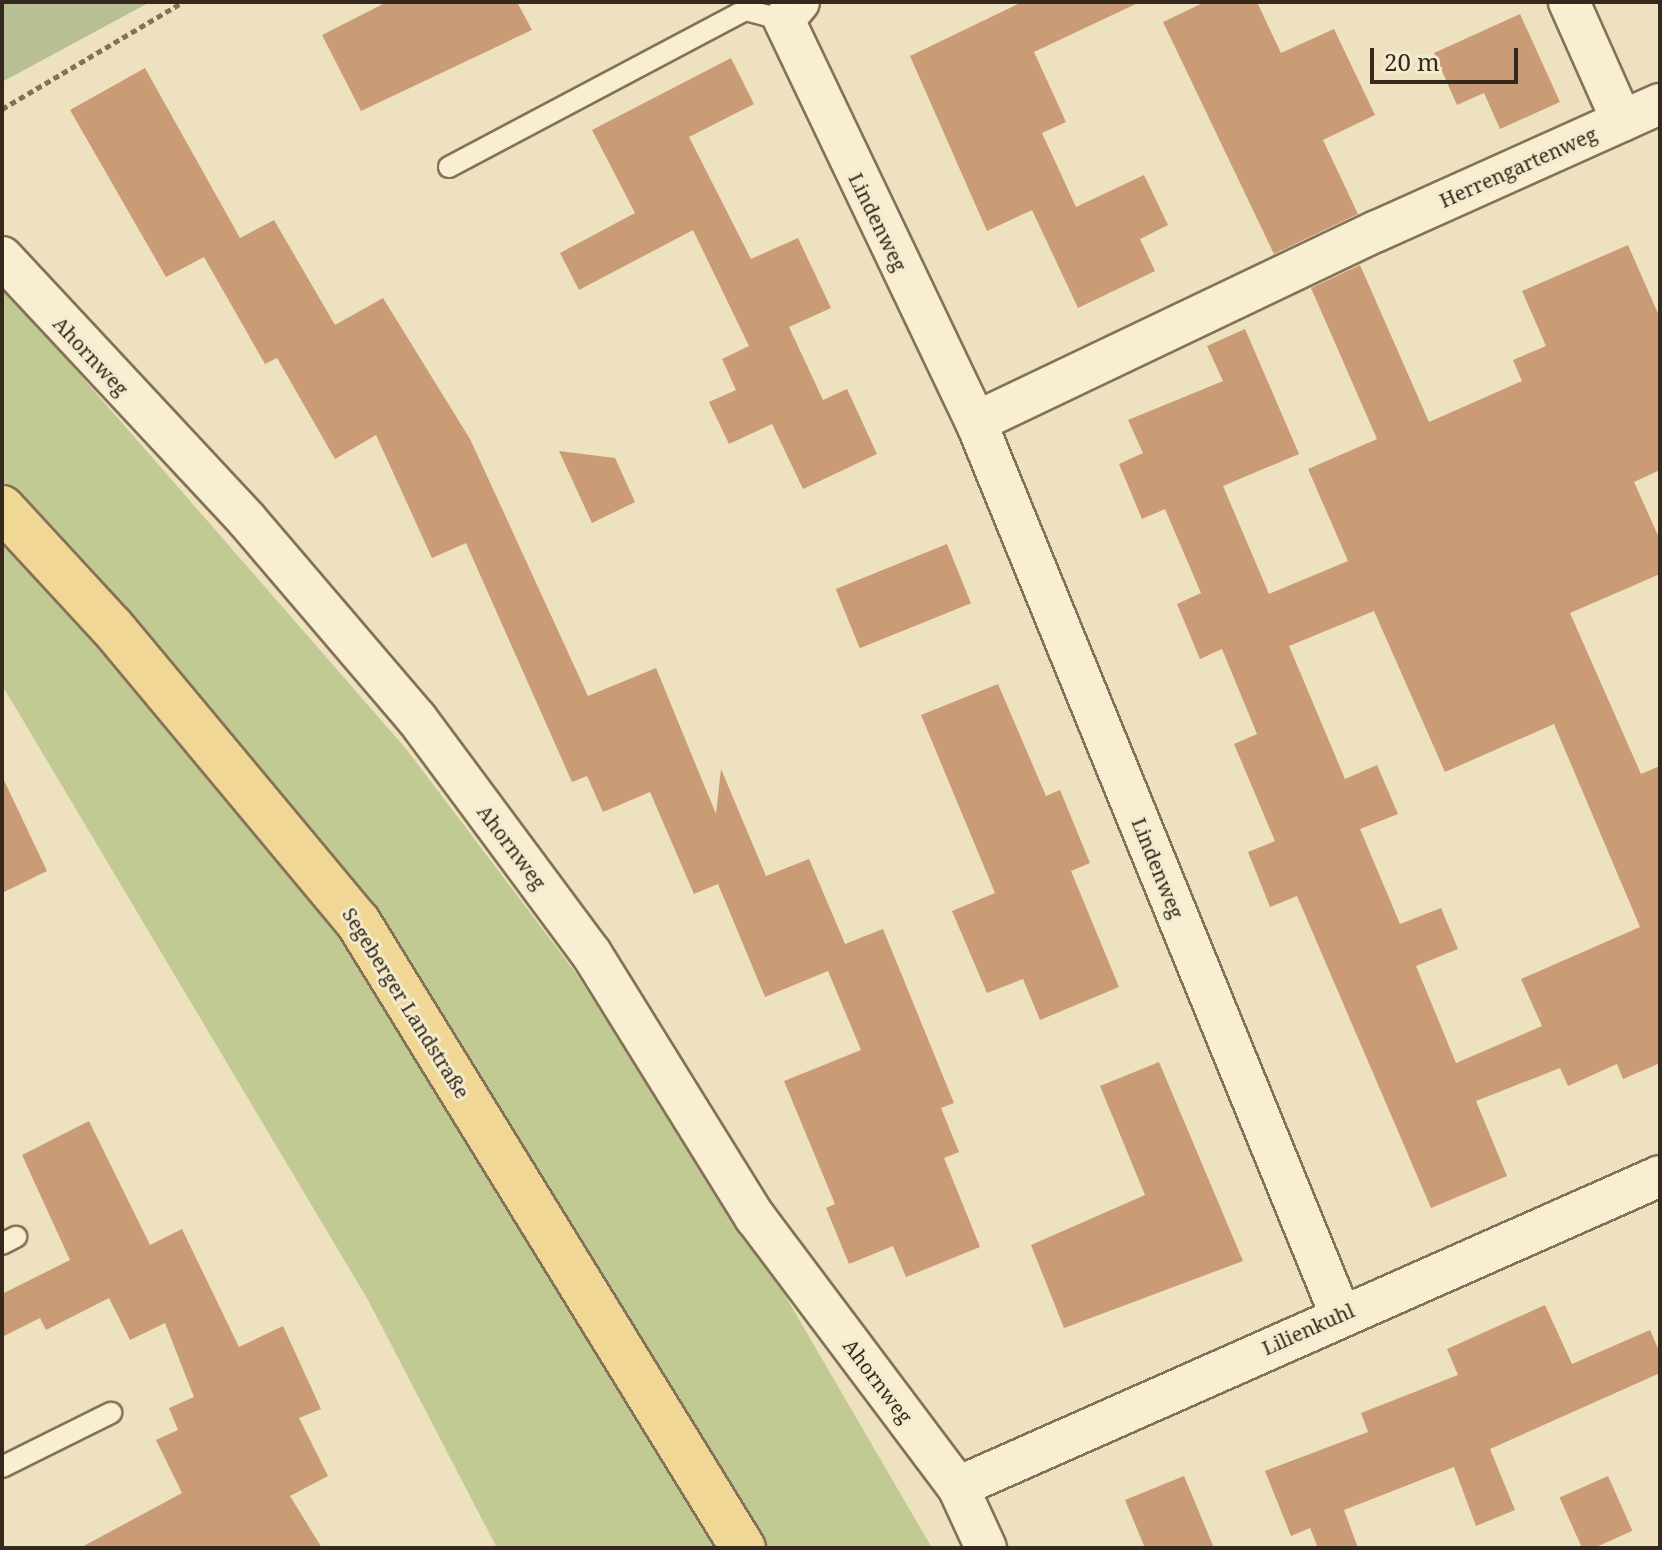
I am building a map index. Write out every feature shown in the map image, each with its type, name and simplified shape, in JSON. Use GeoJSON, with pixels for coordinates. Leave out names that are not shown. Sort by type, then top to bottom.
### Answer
{"type":"FeatureCollection","features":[{"type":"Feature","properties":{"kind":"main road","name":"Segeberger Landstraße"},"geometry":{"type":"LineString","coordinates":[[2,508],[112,627],[358,922],[743,1548]]}},
{"type":"Feature","properties":{"kind":"street"},"geometry":{"type":"LineString","coordinates":[[1569,2],[1622,121]]}},
{"type":"Feature","properties":{"kind":"street","name":"Lindenweg"},"geometry":{"type":"LineString","coordinates":[[791,11],[976,422],[1340,1314]]}},
{"type":"Feature","properties":{"kind":"street","name":"Herrengartenweg"},"geometry":{"type":"LineString","coordinates":[[976,422],[1377,231],[1660,104]]}},
{"type":"Feature","properties":{"kind":"street","name":"Ahornweg"},"geometry":{"type":"LineString","coordinates":[[2,257],[247,520],[417,719],[591,953],[755,1217],[958,1487],[986,1548]]}},
{"type":"Feature","properties":{"kind":"street","name":"Lilienkuhl"},"geometry":{"type":"LineString","coordinates":[[958,1487],[1340,1314],[1660,1176]]}},
{"type":"Feature","properties":{"kind":"lane","name":"Lindenweg"},"geometry":{"type":"LineString","coordinates":[[449,167],[746,10],[791,11]]}},
{"type":"Feature","properties":{"kind":"lane"},"geometry":{"type":"LineString","coordinates":[[2,1467],[111,1413]]}},
{"type":"Feature","properties":{"kind":"path"},"geometry":{"type":"LineString","coordinates":[[2,109],[183,2]]}},
{"type":"Feature","properties":{"kind":"green space"},"geometry":{"type":"Polygon","coordinates":[[[2,2],[150,2],[2,82],[2,2]]]}},
{"type":"Feature","properties":{"kind":"green space"},"geometry":{"type":"Polygon","coordinates":[[[2,285],[407,750],[576,973],[786,1297],[932,1548],[497,1548],[368,1300],[2,685],[2,285]]]}},
{"type":"Feature","properties":{"kind":"building"},"geometry":{"type":"Polygon","coordinates":[[[387,2],[517,2],[532,30],[361,111],[322,35],[387,2]]]}},
{"type":"Feature","properties":{"kind":"building"},"geometry":{"type":"Polygon","coordinates":[[[1022,2],[1140,2],[1034,52],[1066,122],[1042,133],[1076,207],[1144,175],[1168,225],[1140,239],[1155,271],[1078,308],[1032,210],[987,231],[910,56],[1022,2]]]}},
{"type":"Feature","properties":{"kind":"building"},"geometry":{"type":"Polygon","coordinates":[[[1205,2],[1257,2],[1281,53],[1334,29],[1375,115],[1323,140],[1358,214],[1274,254],[1163,22],[1205,2]]]}},
{"type":"Feature","properties":{"kind":"building"},"geometry":{"type":"Polygon","coordinates":[[[1520,14],[1560,102],[1500,129],[1484,93],[1457,105],[1434,53],[1520,14]]]}},
{"type":"Feature","properties":{"kind":"building"},"geometry":{"type":"Polygon","coordinates":[[[731,58],[754,104],[689,137],[751,259],[798,238],[831,308],[789,327],[823,400],[847,389],[877,454],[803,489],[772,424],[729,444],[709,402],[736,390],[722,359],[749,346],[693,230],[579,290],[560,253],[635,213],[592,130],[731,58]]]}},
{"type":"Feature","properties":{"kind":"building"},"geometry":{"type":"Polygon","coordinates":[[[145,68],[240,238],[274,220],[335,325],[383,298],[470,439],[588,696],[656,668],[716,814],[721,769],[766,876],[809,859],[845,944],[883,929],[954,1103],[941,1108],[959,1152],[944,1158],[980,1247],[906,1277],[893,1246],[849,1264],[826,1208],[835,1204],[784,1081],[861,1050],[828,971],[765,997],[718,884],[694,894],[650,792],[603,812],[587,776],[572,782],[466,543],[432,558],[376,435],[335,459],[277,358],[265,364],[204,257],[166,277],[70,110],[145,68]]]}},
{"type":"Feature","properties":{"kind":"building"},"geometry":{"type":"Polygon","coordinates":[[[1628,245],[1660,318],[1660,470],[1634,482],[1660,540],[1660,574],[1570,613],[1641,774],[1660,766],[1660,1063],[1623,1079],[1617,1064],[1568,1086],[1560,1068],[1476,1101],[1507,1176],[1431,1208],[1297,896],[1270,907],[1248,852],[1275,841],[1234,744],[1257,734],[1222,649],[1200,659],[1177,604],[1201,593],[1165,509],[1142,519],[1119,464],[1143,453],[1128,420],[1223,381],[1207,346],[1245,329],[1299,454],[1223,486],[1269,594],[1348,561],[1308,469],[1377,439],[1311,288],[1360,265],[1429,422],[1522,381],[1513,360],[1546,346],[1522,291],[1628,245]],[[1374,611],[1289,646],[1345,779],[1377,765],[1398,814],[1360,829],[1400,924],[1441,908],[1458,949],[1416,966],[1456,1063],[1542,1026],[1521,979],[1640,927],[1554,724],[1445,772],[1374,611]]]}},
{"type":"Feature","properties":{"kind":"building"},"geometry":{"type":"Polygon","coordinates":[[[559,451],[615,458],[635,502],[592,523],[559,451]]]}},
{"type":"Feature","properties":{"kind":"building"},"geometry":{"type":"Polygon","coordinates":[[[947,544],[971,603],[860,648],[836,589],[947,544]]]}},
{"type":"Feature","properties":{"kind":"building"},"geometry":{"type":"Polygon","coordinates":[[[998,684],[1046,796],[1060,790],[1090,863],[1071,871],[1119,987],[1040,1020],[1023,979],[987,993],[952,911],[995,893],[921,715],[998,684]]]}},
{"type":"Feature","properties":{"kind":"building"},"geometry":{"type":"Polygon","coordinates":[[[2,776],[47,871],[2,893],[2,776]]]}},
{"type":"Feature","properties":{"kind":"building"},"geometry":{"type":"Polygon","coordinates":[[[1159,1062],[1243,1261],[1064,1328],[1031,1245],[1145,1195],[1100,1086],[1159,1062]]]}},
{"type":"Feature","properties":{"kind":"building"},"geometry":{"type":"Polygon","coordinates":[[[89,1121],[150,1245],[182,1229],[239,1347],[283,1326],[321,1409],[299,1418],[328,1476],[290,1496],[322,1548],[80,1548],[182,1493],[156,1440],[178,1430],[169,1408],[194,1397],[165,1323],[130,1340],[109,1298],[46,1330],[40,1318],[2,1337],[2,1294],[70,1260],[22,1155],[89,1121]]]}},
{"type":"Feature","properties":{"kind":"building"},"geometry":{"type":"Polygon","coordinates":[[[1545,1305],[1572,1364],[1650,1330],[1660,1353],[1660,1373],[1490,1449],[1515,1510],[1476,1526],[1454,1467],[1344,1510],[1358,1548],[1318,1548],[1310,1528],[1291,1536],[1265,1471],[1368,1432],[1361,1413],[1458,1375],[1447,1349],[1545,1305]]]}},
{"type":"Feature","properties":{"kind":"building"},"geometry":{"type":"Polygon","coordinates":[[[1184,1476],[1214,1548],[1145,1548],[1125,1500],[1184,1476]]]}},
{"type":"Feature","properties":{"kind":"building"},"geometry":{"type":"Polygon","coordinates":[[[1608,1476],[1632,1531],[1594,1548],[1582,1548],[1560,1498],[1608,1476]]]}}]}
